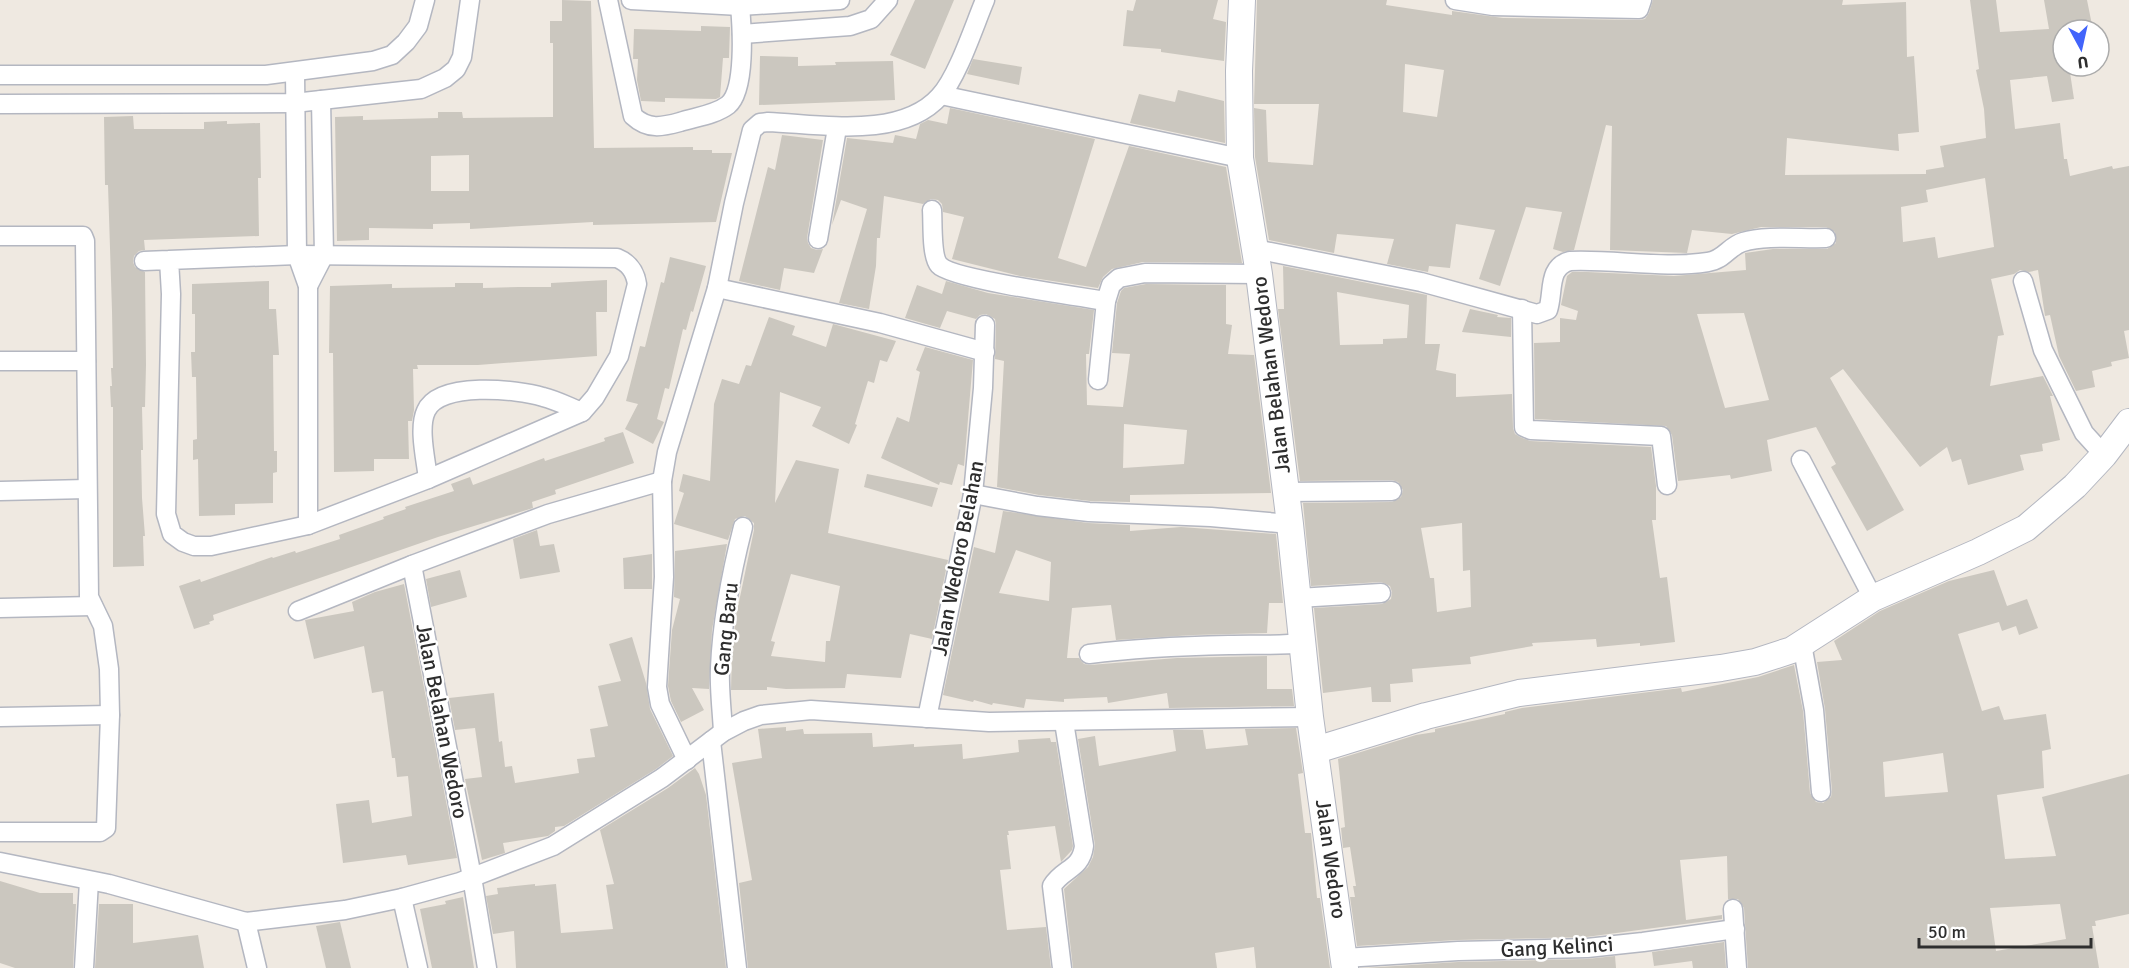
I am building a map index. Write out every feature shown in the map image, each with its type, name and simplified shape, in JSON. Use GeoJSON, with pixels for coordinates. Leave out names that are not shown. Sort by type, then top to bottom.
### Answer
{"type":"FeatureCollection","features":[{"type":"Feature","properties":{"kind":"street"},"geometry":{"type":"LineString","coordinates":[[0,75],[266,75],[373,61],[392,55],[406,42],[418,26],[425,0]]}},
{"type":"Feature","properties":{"kind":"street"},"geometry":{"type":"LineString","coordinates":[[0,104],[294,103],[421,89],[445,78],[456,69],[462,57],[470,0]]}},
{"type":"Feature","properties":{"kind":"street"},"geometry":{"type":"LineString","coordinates":[[608,0],[633,116],[642,124],[651,127],[664,126],[708,114],[728,104],[737,89],[742,34],[740,6]]}},
{"type":"Feature","properties":{"kind":"street"},"geometry":{"type":"LineString","coordinates":[[631,0],[740,6],[840,0]]}},
{"type":"Feature","properties":{"kind":"street"},"geometry":{"type":"LineString","coordinates":[[742,34],[850,26],[871,19],[888,0]]}},
{"type":"Feature","properties":{"kind":"street"},"geometry":{"type":"LineString","coordinates":[[687,760],[660,704],[657,687],[664,577],[662,481],[667,452],[717,288],[736,193],[752,130],[760,123],[768,122],[837,128],[863,127],[890,122],[926,108],[941,95],[959,63],[985,0]]}},
{"type":"Feature","properties":{"kind":"street","name":"Jalan Belahan Wedoro"},"geometry":{"type":"LineString","coordinates":[[1242,0],[1239,71],[1240,158],[1259,274],[1290,524],[1310,717],[1316,750]]}},
{"type":"Feature","properties":{"kind":"street"},"geometry":{"type":"LineString","coordinates":[[1455,0],[1493,6],[1639,9],[1642,0]]}},
{"type":"Feature","properties":{"kind":"street"},"geometry":{"type":"LineString","coordinates":[[295,73],[297,255],[308,286],[308,525]]}},
{"type":"Feature","properties":{"kind":"street"},"geometry":{"type":"LineString","coordinates":[[133,75],[133,104]]}},
{"type":"Feature","properties":{"kind":"street"},"geometry":{"type":"LineString","coordinates":[[941,95],[1240,158]]}},
{"type":"Feature","properties":{"kind":"street"},"geometry":{"type":"LineString","coordinates":[[308,286],[324,255],[321,100]]}},
{"type":"Feature","properties":{"kind":"street"},"geometry":{"type":"LineString","coordinates":[[818,239],[837,128]]}},
{"type":"Feature","properties":{"kind":"street"},"geometry":{"type":"LineString","coordinates":[[932,210],[934,254],[941,267],[1038,291],[1106,301]]}},
{"type":"Feature","properties":{"kind":"street"},"geometry":{"type":"LineString","coordinates":[[0,236],[83,236],[85,241],[88,597],[103,626],[109,669],[110,715],[106,828],[100,832],[0,832]]}},
{"type":"Feature","properties":{"kind":"street"},"geometry":{"type":"LineString","coordinates":[[1255,249],[1421,282],[1537,314],[1548,310],[1555,270],[1561,264],[1570,261],[1707,263],[1722,258],[1738,243],[1753,239],[1826,238]]}},
{"type":"Feature","properties":{"kind":"street"},"geometry":{"type":"LineString","coordinates":[[144,261],[297,255],[616,258],[625,261],[636,275],[637,284],[619,356],[595,397],[582,411],[428,479],[308,525],[212,546],[194,546],[172,534],[166,514],[171,294],[169,261]]}},
{"type":"Feature","properties":{"kind":"street"},"geometry":{"type":"LineString","coordinates":[[1098,380],[1106,301],[1114,281],[1126,275],[1145,273],[1259,274]]}},
{"type":"Feature","properties":{"kind":"street"},"geometry":{"type":"LineString","coordinates":[[2023,281],[2043,350],[2095,447]]}},
{"type":"Feature","properties":{"kind":"street"},"geometry":{"type":"LineString","coordinates":[[717,288],[880,323],[985,352]]}},
{"type":"Feature","properties":{"kind":"street"},"geometry":{"type":"LineString","coordinates":[[1522,309],[1524,427],[1530,430],[1661,436],[1667,485]]}},
{"type":"Feature","properties":{"kind":"street","name":"Jalan Wedoro Belahan"},"geometry":{"type":"LineString","coordinates":[[927,718],[973,494],[985,352],[985,325]]}},
{"type":"Feature","properties":{"kind":"street"},"geometry":{"type":"LineString","coordinates":[[0,361],[86,361]]}},
{"type":"Feature","properties":{"kind":"street"},"geometry":{"type":"LineString","coordinates":[[428,479],[422,422],[430,404],[440,396],[459,391],[493,390],[541,396],[582,411]]}},
{"type":"Feature","properties":{"kind":"street"},"geometry":{"type":"LineString","coordinates":[[1316,750],[1417,718],[1519,693],[1721,668],[1774,657],[1802,644],[1873,598],[1978,552],[2026,528],[2075,486],[2095,447],[2129,422]]}},
{"type":"Feature","properties":{"kind":"street"},"geometry":{"type":"LineString","coordinates":[[1801,460],[1873,598]]}},
{"type":"Feature","properties":{"kind":"street"},"geometry":{"type":"LineString","coordinates":[[298,610],[554,512],[662,481]]}},
{"type":"Feature","properties":{"kind":"street"},"geometry":{"type":"LineString","coordinates":[[0,491],[87,489]]}},
{"type":"Feature","properties":{"kind":"street"},"geometry":{"type":"LineString","coordinates":[[1286,492],[1392,491]]}},
{"type":"Feature","properties":{"kind":"street"},"geometry":{"type":"LineString","coordinates":[[973,494],[1037,506],[1089,512],[1211,517],[1290,524]]}},
{"type":"Feature","properties":{"kind":"street","name":"Gang Baru"},"geometry":{"type":"LineString","coordinates":[[737,968],[717,736],[723,620],[743,527]]}},
{"type":"Feature","properties":{"kind":"street","name":"Jalan Belahan Wedoro"},"geometry":{"type":"LineString","coordinates":[[412,565],[472,877],[487,968]]}},
{"type":"Feature","properties":{"kind":"street"},"geometry":{"type":"LineString","coordinates":[[1298,598],[1381,593]]}},
{"type":"Feature","properties":{"kind":"street"},"geometry":{"type":"LineString","coordinates":[[0,608],[93,606]]}},
{"type":"Feature","properties":{"kind":"street"},"geometry":{"type":"LineString","coordinates":[[1089,654],[1149,647],[1242,644],[1280,646],[1303,643]]}},
{"type":"Feature","properties":{"kind":"street"},"geometry":{"type":"LineString","coordinates":[[1802,644],[1815,710],[1821,792]]}},
{"type":"Feature","properties":{"kind":"street"},"geometry":{"type":"LineString","coordinates":[[0,862],[89,881],[246,922],[345,910],[402,898],[460,882],[553,846],[662,778],[717,736],[744,721],[780,712],[811,710],[989,722],[1310,717]]}},
{"type":"Feature","properties":{"kind":"street"},"geometry":{"type":"LineString","coordinates":[[0,717],[110,715]]}},
{"type":"Feature","properties":{"kind":"street"},"geometry":{"type":"LineString","coordinates":[[1062,968],[1052,886],[1058,877],[1077,864],[1084,846],[1064,722]]}},
{"type":"Feature","properties":{"kind":"street","name":"Jalan Wedoro"},"geometry":{"type":"LineString","coordinates":[[1316,750],[1344,963]]}},
{"type":"Feature","properties":{"kind":"street"},"geometry":{"type":"LineString","coordinates":[[84,968],[89,881]]}},
{"type":"Feature","properties":{"kind":"street"},"geometry":{"type":"LineString","coordinates":[[402,898],[418,968]]}},
{"type":"Feature","properties":{"kind":"street"},"geometry":{"type":"LineString","coordinates":[[1733,909],[1737,968]]}},
{"type":"Feature","properties":{"kind":"street"},"geometry":{"type":"LineString","coordinates":[[246,922],[257,968]]}},
{"type":"Feature","properties":{"kind":"street","name":"Gang Kelinci"},"geometry":{"type":"LineString","coordinates":[[1344,963],[1447,951],[1587,948],[1735,929]]}},
{"type":"Feature","properties":{"kind":"building"},"geometry":{"type":"Polygon","coordinates":[[[562,0],[591,1],[594,148],[693,147],[693,150],[712,150],[712,153],[732,153],[716,222],[593,225],[593,222],[470,229],[470,223],[433,224],[433,229],[369,228],[369,240],[337,241],[335,117],[363,116],[363,120],[438,118],[438,112],[462,112],[463,118],[553,117],[553,43],[550,43],[550,21],[562,21],[562,0]],[[469,155],[431,156],[431,191],[469,191],[469,155]]]}},
{"type":"Feature","properties":{"kind":"building"},"geometry":{"type":"Polygon","coordinates":[[[915,0],[954,0],[925,69],[890,55],[915,0]]]}},
{"type":"Feature","properties":{"kind":"building"},"geometry":{"type":"Polygon","coordinates":[[[1136,0],[1218,0],[1213,19],[1226,22],[1224,61],[1161,52],[1161,49],[1123,46],[1127,10],[1133,11],[1136,0]]]}},
{"type":"Feature","properties":{"kind":"building"},"geometry":{"type":"Polygon","coordinates":[[[1257,0],[1387,0],[1386,5],[1452,15],[1452,11],[1503,18],[1639,20],[1645,19],[1653,0],[1843,0],[1842,5],[1906,2],[1907,57],[1914,56],[1919,132],[1898,134],[1899,151],[1787,138],[1785,175],[1926,174],[1926,170],[1944,167],[1940,146],[1986,138],[1984,109],[1976,70],[1979,69],[1970,0],[1996,0],[2000,32],[2049,29],[2044,0],[2087,0],[2091,18],[2051,18],[2051,78],[2071,78],[2074,99],[2052,102],[2047,76],[2010,80],[2015,129],[2060,123],[2064,159],[2067,159],[2070,176],[2112,166],[2113,169],[2129,166],[2129,330],[2124,331],[2129,358],[2111,362],[2112,366],[2092,371],[2095,387],[2076,391],[2059,356],[2050,315],[2045,316],[2038,270],[2029,272],[2020,270],[2014,274],[1991,279],[2004,335],[1998,336],[1990,386],[2043,376],[2053,396],[2050,396],[2060,440],[2042,444],[2043,451],[2020,455],[2024,470],[1968,485],[1961,459],[1952,462],[1947,447],[1920,467],[1843,369],[1830,378],[1904,510],[1867,531],[1831,467],[1836,464],[1816,427],[1767,440],[1772,471],[1731,479],[1730,475],[1678,481],[1672,435],[1666,426],[1535,419],[1534,343],[1560,342],[1560,318],[1576,320],[1578,311],[1561,305],[1567,276],[1572,272],[1674,276],[1746,270],[1745,253],[1773,249],[1827,249],[1836,243],[1835,232],[1826,227],[1761,227],[1732,234],[1692,230],[1687,253],[1610,250],[1612,126],[1606,125],[1574,250],[1563,252],[1553,249],[1562,212],[1526,207],[1500,286],[1479,279],[1495,230],[1456,224],[1450,268],[1429,266],[1428,272],[1387,264],[1394,239],[1337,234],[1334,253],[1269,240],[1255,157],[1254,108],[1266,110],[1268,162],[1313,165],[1319,104],[1254,104],[1257,0]],[[1405,64],[1403,112],[1437,117],[1444,70],[1405,64]],[[1985,178],[1926,190],[1928,202],[1901,207],[1903,242],[1935,237],[1938,258],[1994,247],[1985,178]],[[1744,313],[1697,314],[1725,408],[1769,400],[1744,313]]]}},
{"type":"Feature","properties":{"kind":"building"},"geometry":{"type":"Polygon","coordinates":[[[701,26],[730,27],[729,58],[723,58],[720,97],[716,99],[665,98],[665,102],[641,101],[637,80],[638,59],[633,59],[634,29],[701,31],[701,26]]]}},
{"type":"Feature","properties":{"kind":"building"},"geometry":{"type":"Polygon","coordinates":[[[760,56],[798,57],[798,66],[836,65],[835,62],[893,61],[895,100],[759,105],[760,56]]]}},
{"type":"Feature","properties":{"kind":"building"},"geometry":{"type":"Polygon","coordinates":[[[973,59],[1022,67],[1019,85],[967,74],[973,59]]]}},
{"type":"Feature","properties":{"kind":"building"},"geometry":{"type":"Polygon","coordinates":[[[1178,90],[1224,101],[1225,143],[1130,123],[1139,94],[1175,102],[1178,90]]]}},
{"type":"Feature","properties":{"kind":"building"},"geometry":{"type":"Polygon","coordinates":[[[950,108],[1095,139],[1058,258],[1086,267],[1129,146],[1226,167],[1242,263],[1143,262],[1112,269],[1103,277],[1098,288],[1020,276],[952,259],[964,217],[943,212],[942,204],[938,200],[931,199],[923,204],[884,196],[869,309],[839,303],[867,209],[841,200],[832,225],[847,138],[893,143],[895,135],[916,139],[920,124],[928,120],[947,124],[950,108]]]}},
{"type":"Feature","properties":{"kind":"building"},"geometry":{"type":"Polygon","coordinates":[[[133,116],[134,129],[204,129],[204,122],[260,123],[259,236],[144,240],[145,250],[139,251],[134,256],[135,267],[145,272],[146,365],[145,407],[142,407],[143,450],[141,450],[144,566],[113,567],[113,407],[111,407],[110,386],[112,386],[111,368],[113,368],[112,311],[108,185],[105,185],[104,117],[133,116]]]}},
{"type":"Feature","properties":{"kind":"building"},"geometry":{"type":"Polygon","coordinates":[[[782,135],[823,140],[807,238],[811,248],[823,249],[814,273],[784,268],[780,290],[739,281],[768,167],[775,170],[782,135]]]}},
{"type":"Feature","properties":{"kind":"building"},"geometry":{"type":"Polygon","coordinates":[[[670,257],[706,266],[693,312],[691,311],[686,330],[683,329],[669,389],[665,388],[657,419],[664,422],[653,444],[625,429],[638,404],[626,401],[640,346],[645,347],[661,282],[664,283],[670,257]]]}},
{"type":"Feature","properties":{"kind":"building"},"geometry":{"type":"Polygon","coordinates":[[[1283,266],[1427,295],[1425,344],[1440,344],[1436,370],[1456,374],[1456,397],[1512,394],[1515,434],[1530,441],[1651,447],[1656,486],[1656,520],[1652,520],[1660,578],[1667,577],[1675,642],[1597,647],[1596,639],[1532,643],[1533,646],[1470,657],[1471,664],[1412,669],[1413,682],[1390,684],[1391,702],[1372,702],[1371,687],[1323,693],[1314,608],[1382,604],[1391,599],[1392,592],[1390,586],[1381,582],[1311,586],[1303,503],[1392,502],[1401,497],[1403,490],[1398,482],[1392,480],[1300,481],[1278,309],[1284,309],[1283,266]],[[1337,292],[1340,345],[1383,344],[1383,339],[1407,338],[1409,305],[1337,292]],[[1462,523],[1421,528],[1430,578],[1434,578],[1437,612],[1471,607],[1470,570],[1463,571],[1462,523]]]}},
{"type":"Feature","properties":{"kind":"building"},"geometry":{"type":"Polygon","coordinates":[[[607,280],[607,312],[596,312],[597,356],[478,365],[417,365],[418,369],[413,369],[414,410],[412,421],[408,421],[409,459],[374,459],[374,471],[334,472],[333,353],[329,353],[330,286],[392,284],[392,288],[455,287],[455,283],[483,283],[483,288],[551,287],[551,283],[607,280]]]}},
{"type":"Feature","properties":{"kind":"building"},"geometry":{"type":"Polygon","coordinates":[[[269,281],[269,309],[276,309],[279,355],[273,355],[274,451],[277,451],[277,472],[273,473],[273,503],[235,504],[235,515],[199,516],[198,459],[193,460],[193,440],[197,439],[196,377],[192,377],[191,352],[195,352],[192,284],[269,281]]]}},
{"type":"Feature","properties":{"kind":"building"},"geometry":{"type":"Polygon","coordinates":[[[946,281],[988,293],[1094,310],[1089,354],[1086,354],[1087,405],[1123,407],[1130,354],[1112,353],[1117,303],[1121,291],[1124,288],[1146,284],[1226,285],[1226,324],[1232,325],[1228,354],[1254,355],[1271,493],[1130,495],[1130,502],[1090,501],[997,487],[1004,361],[995,359],[995,319],[986,314],[976,319],[947,311],[940,328],[905,318],[917,285],[942,294],[946,281]],[[1124,424],[1123,468],[1184,464],[1187,430],[1124,424]]]}},
{"type":"Feature","properties":{"kind":"building"},"geometry":{"type":"Polygon","coordinates":[[[1470,309],[1498,315],[1497,317],[1511,318],[1511,337],[1462,332],[1470,309]]]}},
{"type":"Feature","properties":{"kind":"building"},"geometry":{"type":"Polygon","coordinates":[[[769,317],[795,326],[792,335],[826,347],[833,324],[896,341],[887,362],[880,360],[874,383],[868,381],[855,424],[857,425],[849,444],[812,426],[821,407],[780,392],[775,503],[796,460],[839,469],[828,533],[948,560],[932,639],[910,634],[901,678],[847,674],[845,688],[767,687],[767,690],[731,690],[736,616],[754,523],[745,516],[735,519],[728,540],[674,524],[684,493],[679,491],[683,474],[710,481],[714,404],[722,379],[739,384],[746,365],[751,366],[769,317]],[[791,574],[771,641],[775,642],[771,656],[825,662],[826,641],[830,641],[840,586],[791,574]]]}},
{"type":"Feature","properties":{"kind":"building"},"geometry":{"type":"Polygon","coordinates":[[[925,347],[973,360],[964,466],[958,464],[952,485],[940,482],[939,485],[881,458],[897,417],[909,422],[920,372],[916,370],[925,347]]]}},
{"type":"Feature","properties":{"kind":"building"},"geometry":{"type":"Polygon","coordinates":[[[623,432],[634,463],[555,490],[556,494],[532,502],[533,508],[438,537],[213,615],[214,620],[209,622],[210,624],[194,629],[179,586],[200,579],[201,582],[272,557],[295,551],[296,553],[340,539],[339,535],[384,519],[383,517],[406,509],[405,507],[454,491],[451,484],[470,477],[473,485],[544,458],[545,461],[605,441],[604,438],[623,432]]]}},
{"type":"Feature","properties":{"kind":"building"},"geometry":{"type":"Polygon","coordinates":[[[867,474],[938,488],[932,507],[864,487],[867,474]]]}},
{"type":"Feature","properties":{"kind":"building"},"geometry":{"type":"Polygon","coordinates":[[[1003,511],[1088,523],[1130,525],[1130,531],[1181,527],[1276,534],[1283,603],[1269,603],[1267,633],[1116,640],[1111,605],[1072,608],[1067,658],[1079,658],[1084,664],[1090,665],[1177,658],[1267,656],[1267,689],[1292,689],[1294,706],[1169,708],[1167,693],[1108,703],[1107,697],[1064,699],[1064,702],[1026,699],[1024,708],[993,703],[992,705],[974,700],[973,702],[943,695],[974,547],[995,553],[1003,511]],[[1016,550],[999,593],[1049,601],[1051,562],[1016,550]]]}},
{"type":"Feature","properties":{"kind":"building"},"geometry":{"type":"Polygon","coordinates":[[[537,530],[540,546],[554,544],[560,572],[520,579],[513,539],[537,530]]]}},
{"type":"Feature","properties":{"kind":"building"},"geometry":{"type":"Polygon","coordinates":[[[727,544],[712,630],[709,689],[692,688],[704,710],[681,722],[671,701],[668,686],[672,630],[680,599],[674,597],[675,551],[727,544]]]}},
{"type":"Feature","properties":{"kind":"building"},"geometry":{"type":"Polygon","coordinates":[[[652,554],[652,589],[624,589],[623,558],[652,554]]]}},
{"type":"Feature","properties":{"kind":"building"},"geometry":{"type":"Polygon","coordinates":[[[460,570],[467,597],[431,607],[426,579],[460,570]]]}},
{"type":"Feature","properties":{"kind":"building"},"geometry":{"type":"Polygon","coordinates":[[[1994,570],[2007,606],[2027,599],[2038,628],[2019,635],[2016,626],[2002,631],[1999,622],[1958,634],[1982,711],[1999,706],[2004,720],[2046,714],[2051,749],[2042,751],[2044,788],[1997,795],[2005,859],[2056,856],[2042,797],[2129,774],[2129,914],[2095,921],[2096,926],[2092,926],[2099,968],[1748,968],[1744,908],[1738,899],[1728,899],[1727,856],[1680,860],[1686,920],[1722,915],[1722,919],[1586,937],[1457,940],[1357,946],[1350,897],[1355,897],[1353,886],[1356,886],[1350,847],[1343,848],[1341,828],[1345,827],[1338,759],[1416,735],[1435,732],[1435,729],[1505,714],[1505,712],[1522,708],[1681,688],[1682,692],[1758,677],[1794,665],[1803,711],[1810,793],[1816,802],[1823,803],[1831,797],[1832,791],[1825,709],[1817,662],[1842,660],[1834,641],[1880,611],[1949,581],[1994,570]],[[1943,753],[1883,762],[1885,797],[1948,792],[1943,753]],[[2060,904],[1990,908],[1996,951],[2066,939],[2060,904]]]}},
{"type":"Feature","properties":{"kind":"building"},"geometry":{"type":"Polygon","coordinates":[[[404,584],[457,858],[408,865],[406,855],[343,863],[336,804],[369,800],[372,823],[412,816],[408,776],[397,777],[395,758],[392,758],[383,691],[372,693],[364,646],[314,659],[305,620],[354,611],[352,602],[375,592],[404,584]]]}},
{"type":"Feature","properties":{"kind":"building"},"geometry":{"type":"Polygon","coordinates":[[[632,637],[646,683],[650,709],[673,756],[564,826],[555,827],[555,831],[548,836],[503,843],[505,853],[482,860],[465,779],[482,777],[475,728],[455,730],[449,698],[494,693],[499,742],[502,741],[505,767],[512,766],[515,783],[579,773],[577,759],[595,757],[590,729],[608,726],[598,686],[621,681],[609,644],[632,637]]]}},
{"type":"Feature","properties":{"kind":"building"},"geometry":{"type":"Polygon","coordinates":[[[786,727],[786,731],[803,729],[804,734],[872,733],[873,747],[962,744],[963,759],[1019,752],[1018,740],[1050,738],[1051,742],[1056,742],[1072,850],[1061,862],[1055,826],[1008,831],[1011,869],[1000,870],[1007,930],[1046,927],[1051,968],[748,968],[739,883],[752,880],[732,763],[762,758],[758,729],[786,727]]]}},
{"type":"Feature","properties":{"kind":"building"},"geometry":{"type":"Polygon","coordinates":[[[1296,728],[1303,773],[1298,774],[1305,833],[1311,833],[1317,898],[1320,898],[1330,968],[1256,968],[1254,947],[1215,953],[1217,968],[1073,968],[1064,889],[1088,867],[1095,845],[1078,739],[1095,736],[1099,766],[1176,751],[1173,730],[1203,730],[1206,749],[1248,745],[1245,729],[1296,728]]]}},
{"type":"Feature","properties":{"kind":"building"},"geometry":{"type":"Polygon","coordinates":[[[695,768],[706,795],[726,968],[516,968],[514,931],[493,934],[486,896],[498,894],[497,888],[556,884],[561,933],[613,929],[606,885],[614,884],[600,830],[668,788],[695,768]]]}},
{"type":"Feature","properties":{"kind":"building"},"geometry":{"type":"Polygon","coordinates":[[[0,881],[40,893],[73,893],[73,904],[76,904],[73,968],[15,968],[0,963],[0,881]]]}},
{"type":"Feature","properties":{"kind":"building"},"geometry":{"type":"Polygon","coordinates":[[[463,897],[474,968],[432,968],[420,909],[446,904],[445,901],[463,897]]]}},
{"type":"Feature","properties":{"kind":"building"},"geometry":{"type":"Polygon","coordinates":[[[99,904],[133,904],[133,943],[198,935],[204,968],[95,968],[99,904]]]}},
{"type":"Feature","properties":{"kind":"building"},"geometry":{"type":"Polygon","coordinates":[[[340,922],[351,968],[326,968],[316,926],[340,922]]]}},
{"type":"Feature","properties":{"kind":"building"},"geometry":{"type":"Polygon","coordinates":[[[1724,942],[1726,968],[1693,968],[1692,961],[1654,966],[1652,952],[1724,942]]]}},
{"type":"Feature","properties":{"kind":"building"},"geometry":{"type":"Polygon","coordinates":[[[1615,956],[1616,968],[1365,968],[1458,962],[1587,959],[1615,956]]]}}]}
